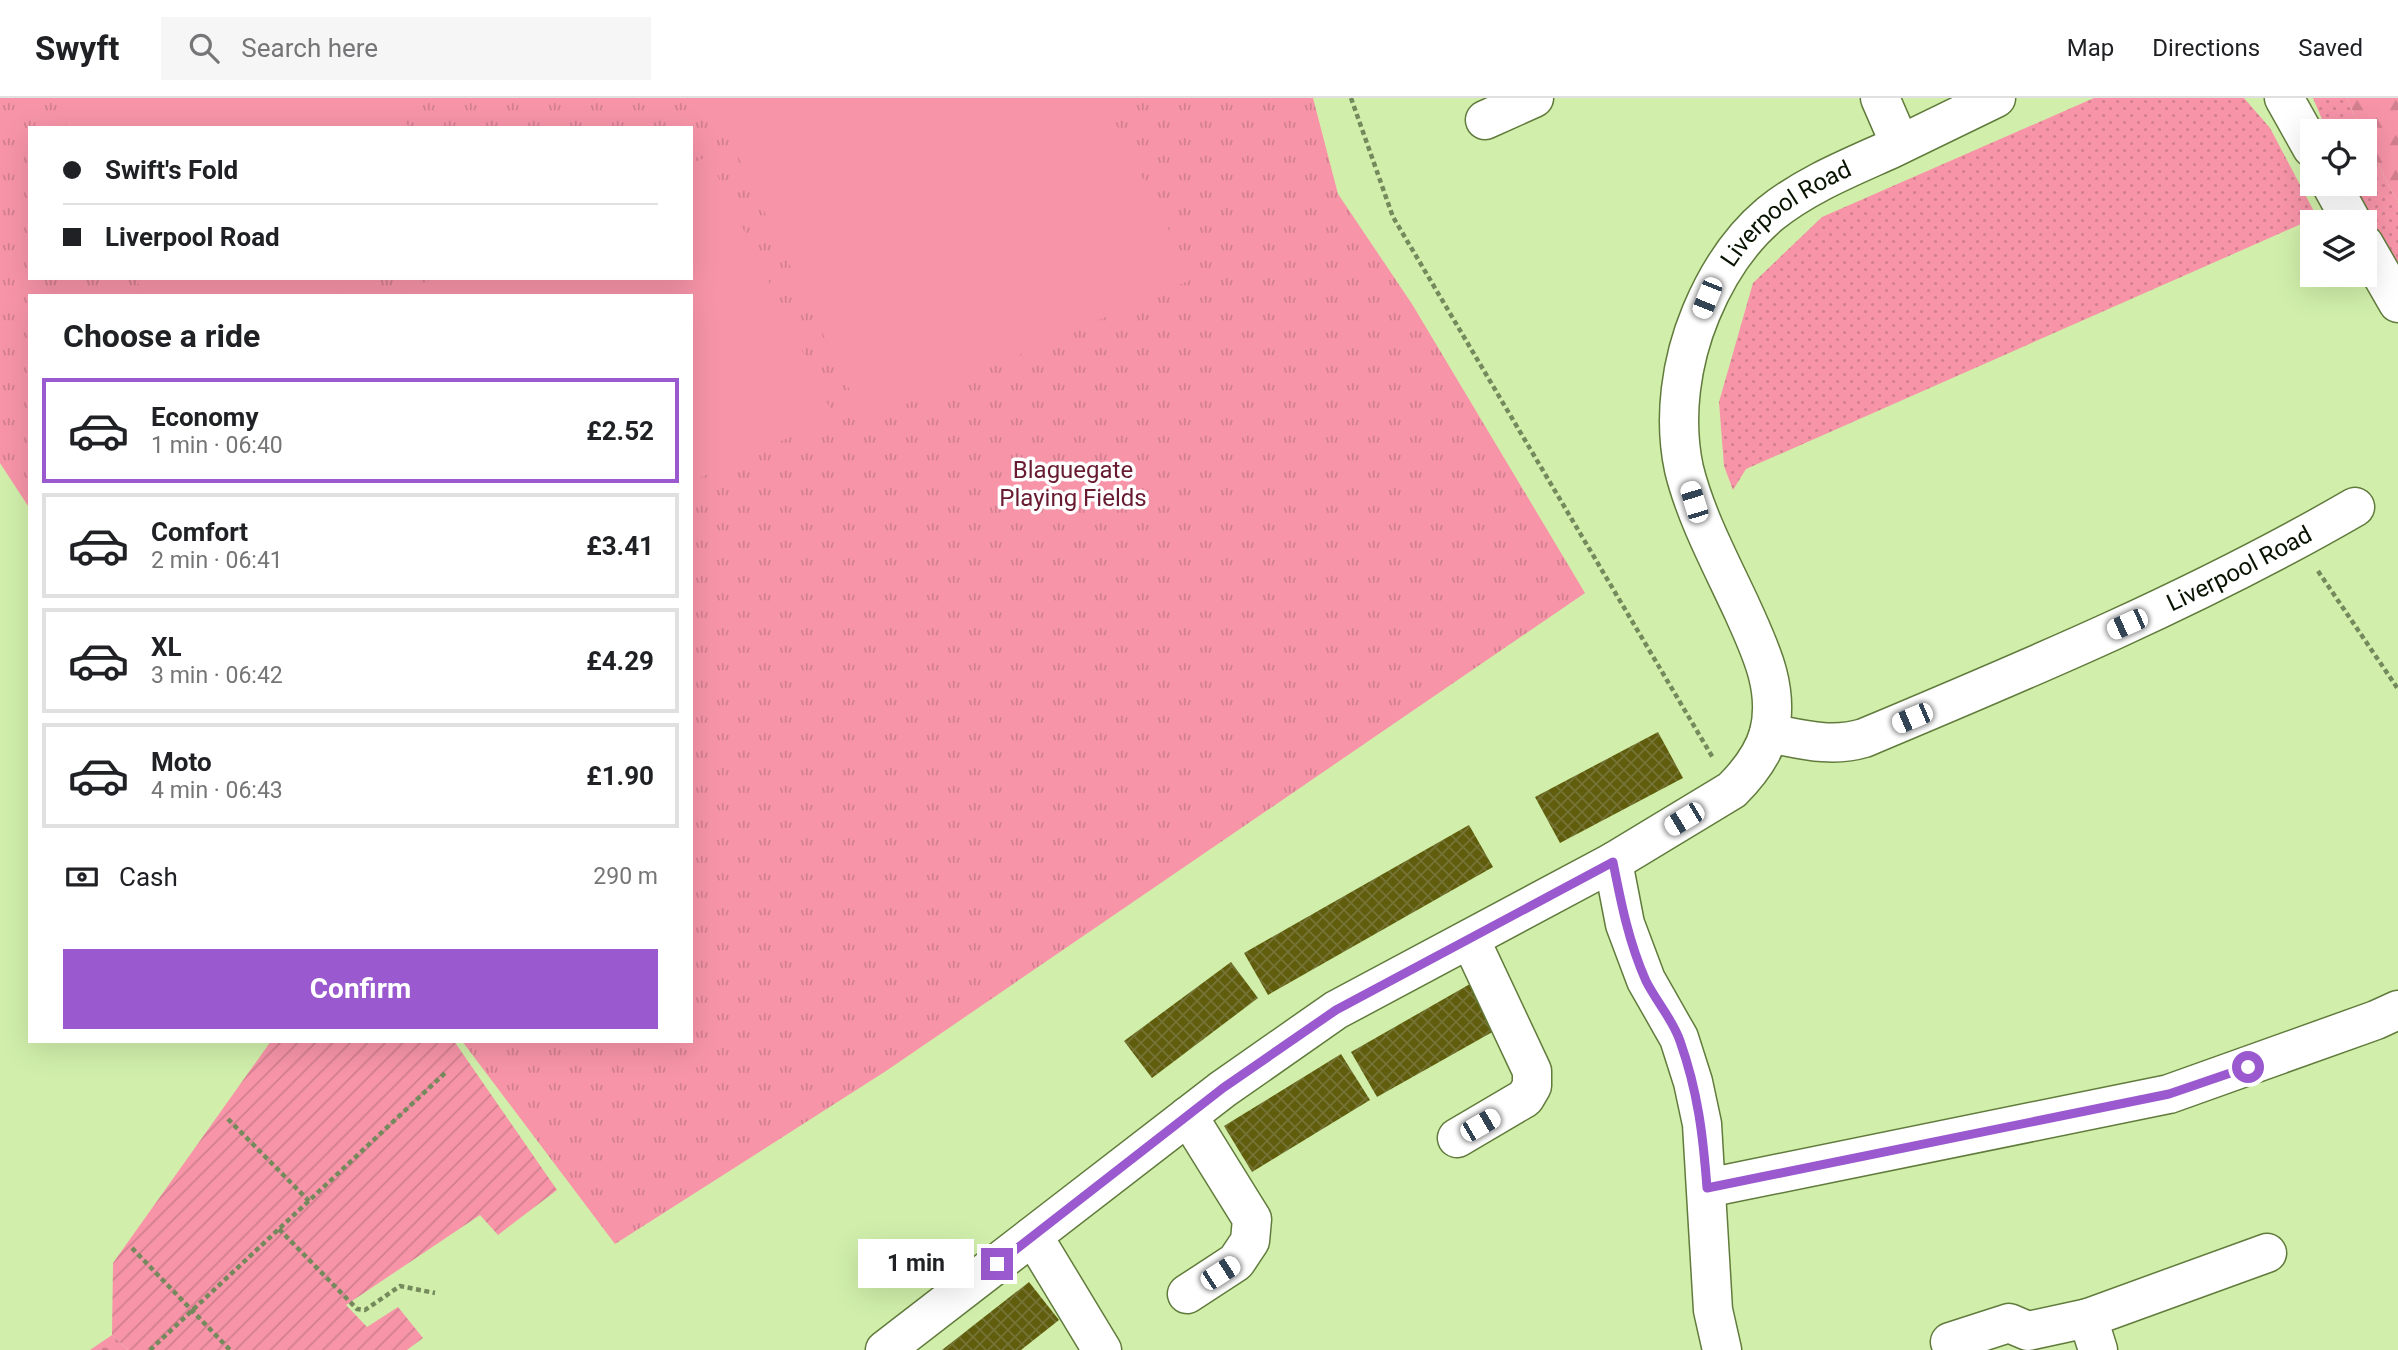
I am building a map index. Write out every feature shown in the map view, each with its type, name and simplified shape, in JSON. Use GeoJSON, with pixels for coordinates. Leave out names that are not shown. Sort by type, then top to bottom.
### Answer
{"type":"FeatureCollection","features":[{"type":"Feature","properties":{"kind":"main road"},"geometry":{"type":"LineString","coordinates":[[1485,120],[1534,98]]}},
{"type":"Feature","properties":{"kind":"main road"},"geometry":{"type":"LineString","coordinates":[[1880,98],[1900,144]]}},
{"type":"Feature","properties":{"kind":"main road","name":"Liverpool Road"},"geometry":{"type":"LineString","coordinates":[[885,1350],[1223,1088],[1336,1010],[1613,862],[1732,790],[1747,775],[1760,755],[1769,733],[1772,695],[1762,653],[1694,502],[1684,468],[1680,406],[1686,354],[1707,298],[1721,273],[1768,216],[1811,187],[1996,98]]}},
{"type":"Feature","properties":{"kind":"main road"},"geometry":{"type":"LineString","coordinates":[[2284,98],[2300,127]]}},
{"type":"Feature","properties":{"kind":"main road"},"geometry":{"type":"LineString","coordinates":[[2377,267],[2398,303]]}},
{"type":"Feature","properties":{"kind":"main road","name":"Liverpool Road"},"geometry":{"type":"LineString","coordinates":[[1769,733],[1831,744],[1864,738],[2009,678],[2139,619],[2244,569],[2355,507]]}},
{"type":"Feature","properties":{"kind":"main road"},"geometry":{"type":"LineString","coordinates":[[1613,862],[1625,924],[1646,981],[1679,1038],[1693,1082],[1702,1124],[1713,1310],[1721,1350]]}},
{"type":"Feature","properties":{"kind":"main road"},"geometry":{"type":"LineString","coordinates":[[1457,1138],[1525,1098],[1532,1086],[1532,1071],[1470,939]]}},
{"type":"Feature","properties":{"kind":"main road"},"geometry":{"type":"LineString","coordinates":[[1707,1188],[2169,1094],[2398,1010]]}},
{"type":"Feature","properties":{"kind":"main road"},"geometry":{"type":"LineString","coordinates":[[1187,1294],[1236,1262],[1250,1241],[1252,1219],[1188,1116]]}},
{"type":"Feature","properties":{"kind":"main road"},"geometry":{"type":"LineString","coordinates":[[1033,1236],[1102,1350]]}},
{"type":"Feature","properties":{"kind":"main road"},"geometry":{"type":"LineString","coordinates":[[1950,1342],[2009,1323],[2028,1331],[2093,1334],[2267,1253]]}},
{"type":"Feature","properties":{"kind":"path"},"geometry":{"type":"LineString","coordinates":[[1350,98],[1393,217],[1732,790]]}},
{"type":"Feature","properties":{"kind":"path"},"geometry":{"type":"LineString","coordinates":[[2298,541],[2398,689]]}},
{"type":"Feature","properties":{"kind":"path"},"geometry":{"type":"LineString","coordinates":[[150,1350],[444,1073]]}},
{"type":"Feature","properties":{"kind":"path"},"geometry":{"type":"LineString","coordinates":[[228,1119],[309,1201]]}},
{"type":"Feature","properties":{"kind":"path"},"geometry":{"type":"LineString","coordinates":[[279,1229],[357,1309],[365,1310],[400,1286],[435,1293]]}},
{"type":"Feature","properties":{"kind":"path"},"geometry":{"type":"LineString","coordinates":[[132,1248],[230,1350]]}},
{"type":"Feature","properties":{"kind":"green space","name":"Blaguegate Playing Fields"},"geometry":{"type":"Polygon","coordinates":[[[0,98],[1313,98],[1338,194],[1412,304],[1585,593],[886,1071],[615,1244],[464,1043],[693,1043],[693,294],[28,294],[28,506],[0,463],[0,98]]]}},
{"type":"Feature","properties":{"kind":"green space"},"geometry":{"type":"Polygon","coordinates":[[[55,98],[395,98],[408,126],[67,126],[55,98]]]}},
{"type":"Feature","properties":{"kind":"green space"},"geometry":{"type":"Polygon","coordinates":[[[710,98],[1103,98],[1193,279],[865,422],[710,98]]]}},
{"type":"Feature","properties":{"kind":"green space"},"geometry":{"type":"Polygon","coordinates":[[[2094,98],[2244,98],[2270,128],[2300,185],[2300,196],[2306,196],[2313,210],[2300,210],[2300,225],[1746,469],[1733,490],[1724,466],[1719,402],[1753,283],[1822,217],[2094,98]]]}},
{"type":"Feature","properties":{"kind":"green space"},"geometry":{"type":"Polygon","coordinates":[[[2313,98],[2347,98],[2356,119],[2322,119],[2313,98]]]}},
{"type":"Feature","properties":{"kind":"green space"},"geometry":{"type":"Polygon","coordinates":[[[2347,98],[2398,98],[2398,203],[2377,162],[2377,119],[2356,119],[2347,98]]]}},
{"type":"Feature","properties":{"kind":"green space"},"geometry":{"type":"Polygon","coordinates":[[[708,156],[834,417],[693,481],[693,294],[399,294],[430,280],[693,280],[693,163],[708,156]]]}},
{"type":"Feature","properties":{"kind":"green space"},"geometry":{"type":"Polygon","coordinates":[[[2377,162],[2398,203],[2398,286],[2377,242],[2377,210],[2361,210],[2355,196],[2377,196],[2377,162]]]}},
{"type":"Feature","properties":{"kind":"green space"},"geometry":{"type":"Polygon","coordinates":[[[137,280],[364,280],[333,294],[143,294],[137,280]]]}},
{"type":"Feature","properties":{"kind":"green space"},"geometry":{"type":"Polygon","coordinates":[[[270,1043],[455,1043],[557,1190],[498,1235],[480,1215],[346,1305],[367,1327],[398,1307],[423,1338],[407,1350],[128,1350],[112,1335],[113,1263],[270,1043]]]}},
{"type":"Feature","properties":{"kind":"green space"},"geometry":{"type":"Polygon","coordinates":[[[112,1335],[128,1350],[90,1350],[112,1335]]]}},
{"type":"Feature","properties":{"kind":"building"},"geometry":{"type":"Polygon","coordinates":[[[1658,732],[1683,778],[1560,843],[1535,797],[1658,732]]]}},
{"type":"Feature","properties":{"kind":"building"},"geometry":{"type":"Polygon","coordinates":[[[1469,825],[1493,867],[1268,995],[1244,953],[1469,825]]]}},
{"type":"Feature","properties":{"kind":"building"},"geometry":{"type":"Polygon","coordinates":[[[1231,962],[1258,998],[1152,1078],[1124,1041],[1231,962]]]}},
{"type":"Feature","properties":{"kind":"building"},"geometry":{"type":"Polygon","coordinates":[[[1470,984],[1496,1030],[1377,1097],[1351,1052],[1470,984]]]}},
{"type":"Feature","properties":{"kind":"building"},"geometry":{"type":"Polygon","coordinates":[[[1341,1054],[1370,1100],[1252,1172],[1224,1126],[1341,1054]]]}},
{"type":"Feature","properties":{"kind":"building"},"geometry":{"type":"Polygon","coordinates":[[[1029,1282],[1059,1320],[1021,1350],[942,1350],[1029,1282]]]}},
{"type":"Feature","properties":{"kind":"route"},"geometry":{"type":"LineString","coordinates":[[997,1264],[1223,1088],[1336,1010],[1613,862],[1625,924],[1646,981],[1679,1038],[1693,1082],[1702,1124],[1707,1188],[2169,1094],[2248,1067]]}}]}
